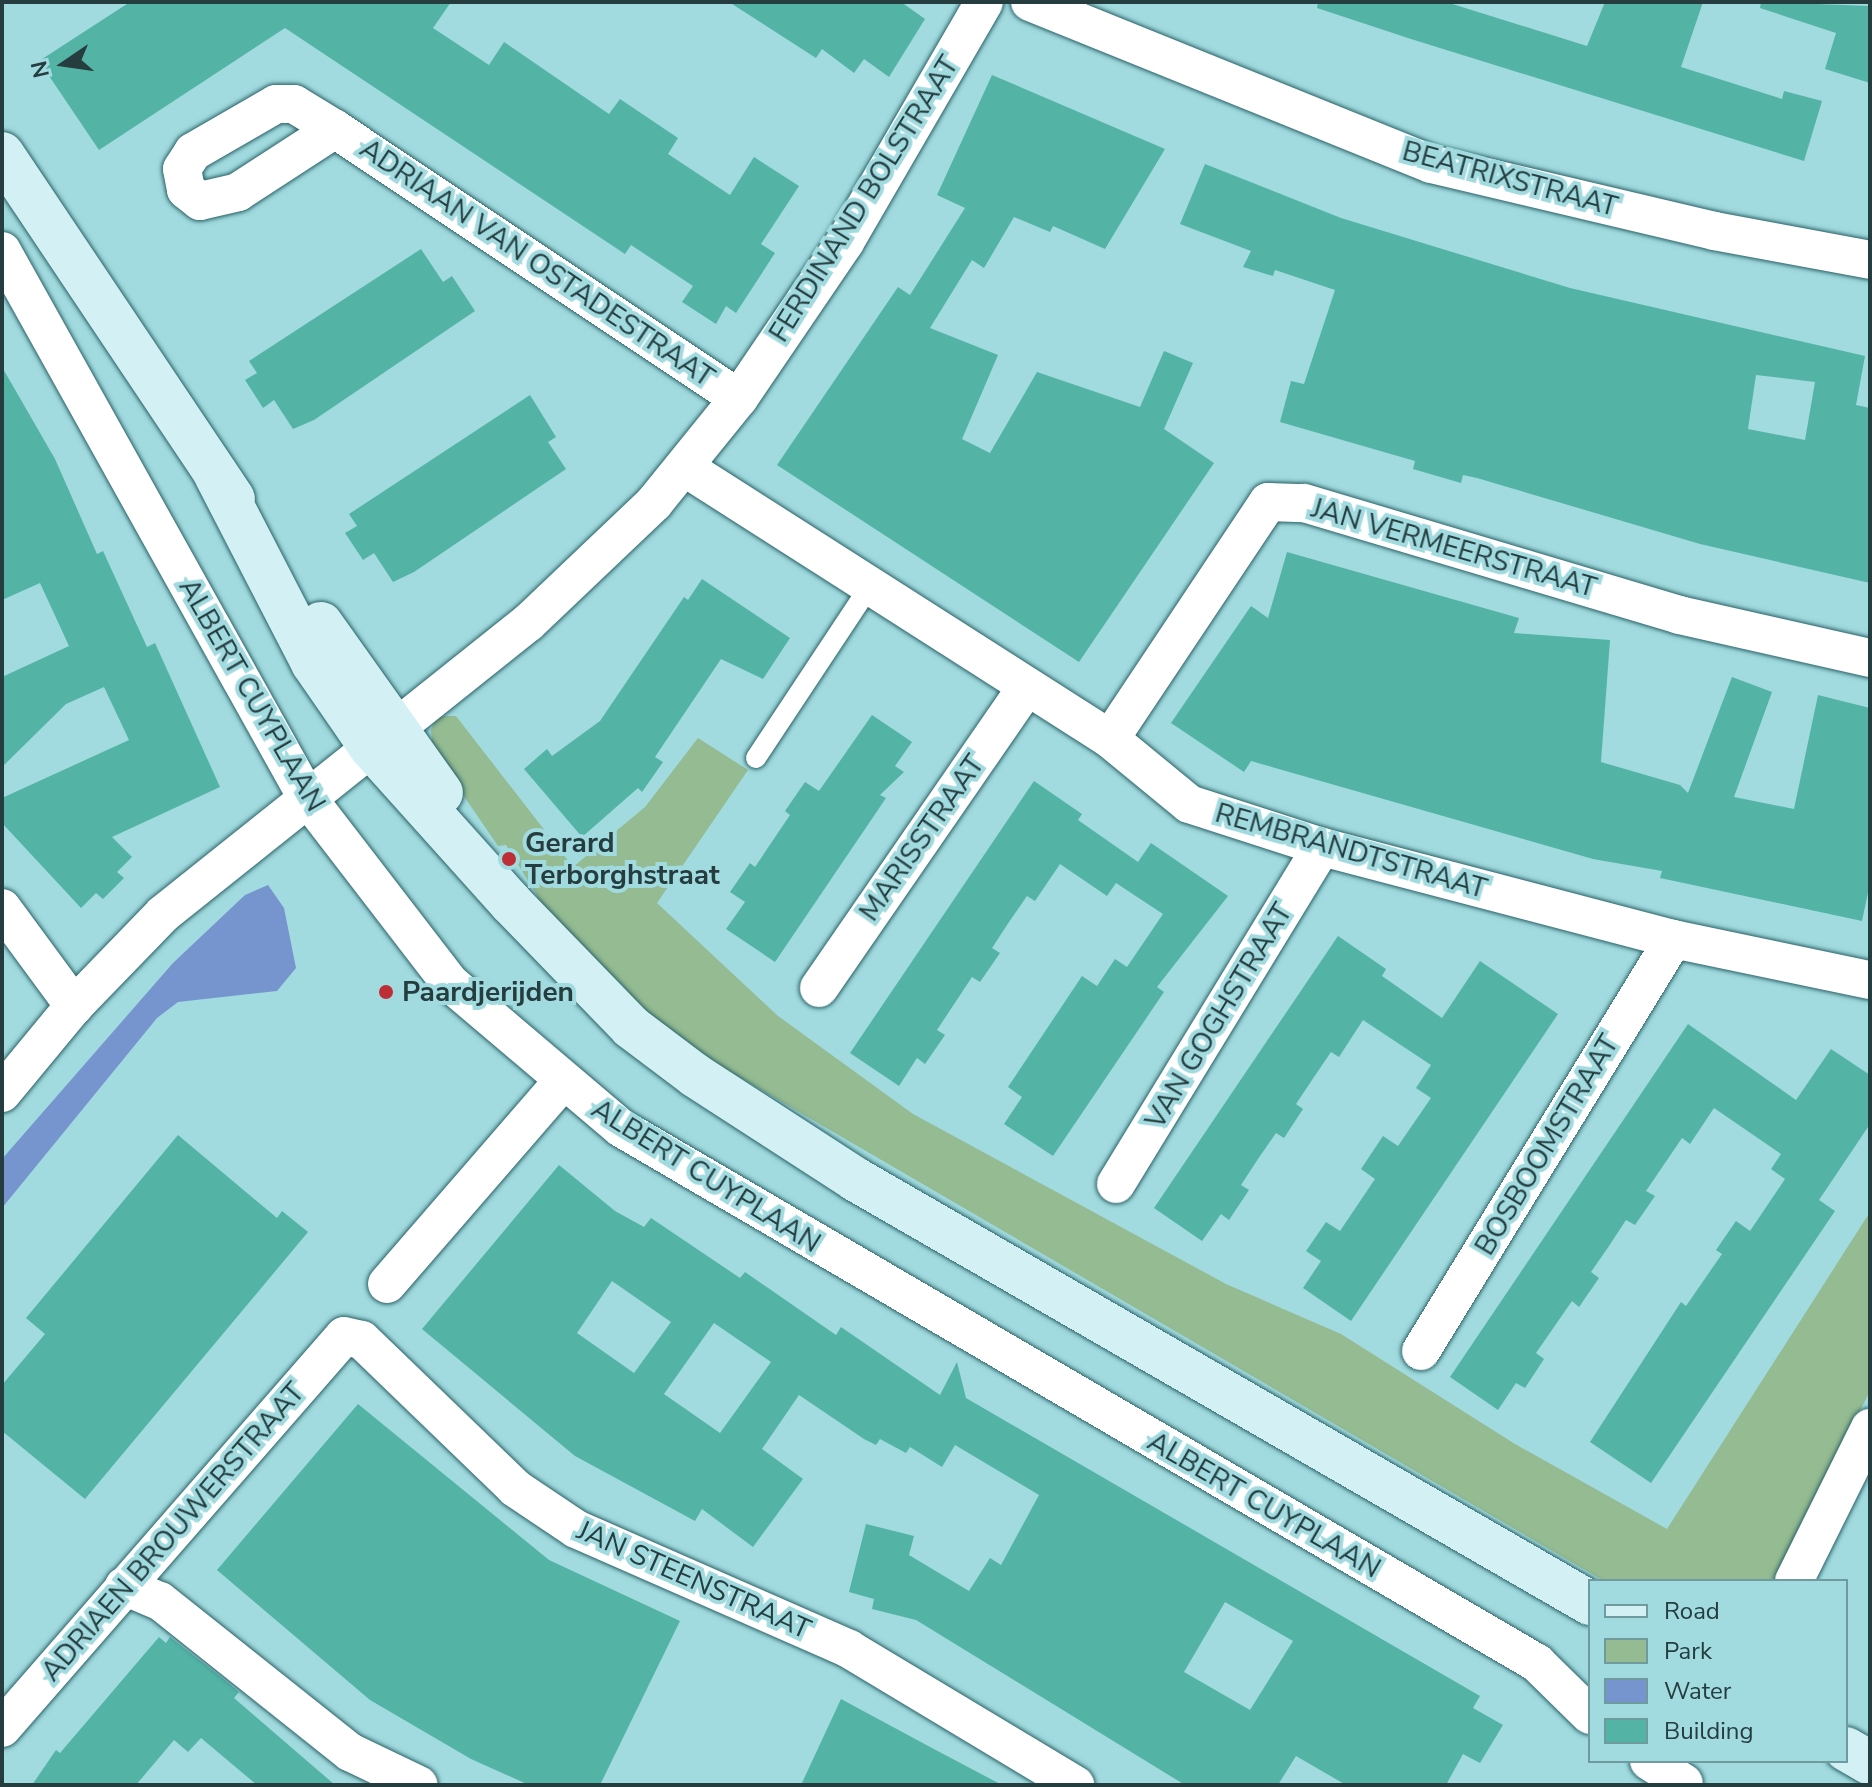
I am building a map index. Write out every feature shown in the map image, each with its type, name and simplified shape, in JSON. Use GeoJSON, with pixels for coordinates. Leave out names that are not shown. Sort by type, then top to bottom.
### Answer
{"type":"FeatureCollection","features":[{"type":"Feature","properties":{"kind":"street","name":"FERDINAND BOLSTRAAT"},"geometry":{"type":"LineString","coordinates":[[384,736],[528,623],[654,503],[684,467],[739,398],[845,242],[984,2]]}},
{"type":"Feature","properties":{"kind":"street","name":"BEATRIXSTRAAT"},"geometry":{"type":"LineString","coordinates":[[1030,2],[1431,164],[1714,231],[1870,260]]}},
{"type":"Feature","properties":{"kind":"street","name":"ADRIAAN VAN OSTADESTRAAT"},"geometry":{"type":"LineString","coordinates":[[335,129],[739,398]]}},
{"type":"Feature","properties":{"kind":"street"},"geometry":{"type":"LineString","coordinates":[[2,154],[216,475],[313,663],[384,736],[511,903],[603,1003],[735,1102],[855,1179],[1588,1602]]}},
{"type":"Feature","properties":{"kind":"street","name":"ALBERT CUYPLAAN"},"geometry":{"type":"LineString","coordinates":[[2,251],[306,796],[450,983],[562,1082],[621,1128],[1537,1663],[1588,1713]]}},
{"type":"Feature","properties":{"kind":"street","name":"REMBRANDTSTRAAT"},"geometry":{"type":"LineString","coordinates":[[684,467],[1110,739],[1189,804],[1322,847],[1673,939],[1870,980]]}},
{"type":"Feature","properties":{"kind":"street","name":"JAN VERMEERSTRAAT"},"geometry":{"type":"LineString","coordinates":[[1110,739],[1268,502],[1304,503],[1679,615],[1870,658]]}},
{"type":"Feature","properties":{"kind":"street","name":"MARISSTRAAT"},"geometry":{"type":"LineString","coordinates":[[819,988],[1026,688]]}},
{"type":"Feature","properties":{"kind":"street"},"geometry":{"type":"LineString","coordinates":[[2,1093],[74,1006],[163,914],[384,736]]}},
{"type":"Feature","properties":{"kind":"street","name":"VAN GOGHSTRAAT"},"geometry":{"type":"LineString","coordinates":[[1116,1184],[1322,847]]}},
{"type":"Feature","properties":{"kind":"street"},"geometry":{"type":"LineString","coordinates":[[2,908],[74,1006]]}},
{"type":"Feature","properties":{"kind":"street","name":"BOSBOOMSTRAAT"},"geometry":{"type":"LineString","coordinates":[[1421,1351],[1673,939]]}},
{"type":"Feature","properties":{"kind":"street"},"geometry":{"type":"LineString","coordinates":[[387,1284],[562,1082]]}},
{"type":"Feature","properties":{"kind":"street","name":"ADRIAEN BROUWERSTRAAT"},"geometry":{"type":"LineString","coordinates":[[2,1728],[344,1336]]}},
{"type":"Feature","properties":{"kind":"street","name":"JAN STEENSTRAAT"},"geometry":{"type":"LineString","coordinates":[[344,1336],[362,1340],[515,1488],[576,1529],[849,1649],[1075,1785]]}},
{"type":"Feature","properties":{"kind":"street"},"geometry":{"type":"LineString","coordinates":[[1795,1579],[1870,1428]]}},
{"type":"Feature","properties":{"kind":"street"},"geometry":{"type":"LineString","coordinates":[[124,1586],[160,1601],[350,1752],[419,1785]]}},
{"type":"Feature","properties":{"kind":"street"},"geometry":{"type":"LineString","coordinates":[[1848,1750],[1870,1763]]}},
{"type":"Feature","properties":{"kind":"street"},"geometry":{"type":"LineString","coordinates":[[1654,1763],[1687,1776]]}},
{"type":"Feature","properties":{"kind":"lane"},"geometry":{"type":"LineString","coordinates":[[756,758],[870,586]]}},
{"type":"Feature","properties":{"kind":"green space"},"geometry":{"type":"Polygon","coordinates":[[[437,716],[456,716],[573,867],[645,807],[698,738],[748,770],[657,903],[778,1016],[913,1114],[1226,1284],[1341,1334],[1515,1444],[1667,1529],[1870,1212],[1870,1391],[1775,1579],[1601,1579],[727,1070],[659,1023],[533,901],[538,897],[506,845],[498,846],[433,751],[431,730],[437,716]]]}},
{"type":"Feature","properties":{"kind":"water"},"geometry":{"type":"Polygon","coordinates":[[[268,885],[284,908],[296,968],[277,991],[178,1002],[157,1018],[2,1208],[2,1159],[173,963],[245,895],[268,885]]]}},
{"type":"Feature","properties":{"kind":"building"},"geometry":{"type":"Polygon","coordinates":[[[130,2],[451,2],[433,28],[489,65],[504,42],[609,114],[620,99],[678,138],[668,154],[730,195],[754,157],[799,186],[761,244],[775,253],[736,313],[726,306],[716,324],[682,302],[693,286],[631,245],[625,254],[285,28],[99,150],[39,61],[130,2]]]}},
{"type":"Feature","properties":{"kind":"building"},"geometry":{"type":"Polygon","coordinates":[[[729,2],[901,2],[925,19],[889,77],[864,59],[854,73],[822,49],[816,58],[729,2]]]}},
{"type":"Feature","properties":{"kind":"building"},"geometry":{"type":"Polygon","coordinates":[[[1318,2],[1446,2],[1587,46],[1605,2],[1703,2],[1681,67],[1782,99],[1784,91],[1822,101],[1804,161],[1411,39],[1317,8],[1318,2]]]}},
{"type":"Feature","properties":{"kind":"building"},"geometry":{"type":"Polygon","coordinates":[[[1761,2],[1870,6],[1870,83],[1825,69],[1836,33],[1760,8],[1761,2]]]}},
{"type":"Feature","properties":{"kind":"building"},"geometry":{"type":"Polygon","coordinates":[[[992,75],[1165,149],[1105,249],[1053,226],[1050,232],[1014,217],[984,268],[972,260],[930,328],[998,355],[962,439],[990,453],[1037,372],[1140,407],[1164,351],[1193,363],[1164,429],[1214,463],[1079,662],[777,465],[898,287],[910,295],[965,208],[937,195],[992,75]]]}},
{"type":"Feature","properties":{"kind":"building"},"geometry":{"type":"Polygon","coordinates":[[[1205,164],[1341,218],[1570,288],[1865,356],[1856,405],[1870,408],[1870,583],[1700,544],[1477,478],[1463,475],[1461,483],[1413,469],[1415,461],[1280,422],[1291,381],[1304,384],[1335,290],[1275,270],[1273,276],[1243,267],[1251,251],[1180,224],[1205,164]],[[1756,375],[1748,429],[1805,440],[1815,382],[1756,375]]]}},
{"type":"Feature","properties":{"kind":"building"},"geometry":{"type":"Polygon","coordinates":[[[421,249],[443,282],[452,276],[475,311],[314,420],[293,429],[274,400],[263,408],[245,380],[257,373],[249,361],[421,249]]]}},
{"type":"Feature","properties":{"kind":"building"},"geometry":{"type":"Polygon","coordinates":[[[2,367],[55,459],[97,554],[103,551],[147,647],[155,643],[220,787],[112,837],[132,857],[117,872],[124,878],[103,899],[96,893],[81,908],[2,823],[2,798],[129,740],[104,687],[66,704],[2,767],[2,677],[69,646],[40,583],[2,600],[2,367]]]}},
{"type":"Feature","properties":{"kind":"building"},"geometry":{"type":"Polygon","coordinates":[[[530,395],[556,437],[548,442],[566,469],[414,572],[393,582],[374,553],[363,560],[345,533],[357,526],[349,514],[530,395]]]}},
{"type":"Feature","properties":{"kind":"building"},"geometry":{"type":"Polygon","coordinates":[[[1287,552],[1519,618],[1514,633],[1610,640],[1601,762],[1680,785],[1688,793],[1732,677],[1772,692],[1734,797],[1794,809],[1818,695],[1870,708],[1870,883],[1862,921],[1660,878],[1662,871],[1593,859],[1251,761],[1244,772],[1171,723],[1251,606],[1268,618],[1287,552]]]}},
{"type":"Feature","properties":{"kind":"building"},"geometry":{"type":"Polygon","coordinates":[[[702,579],[790,638],[763,679],[721,659],[655,757],[663,762],[642,792],[638,788],[582,837],[524,769],[547,749],[552,756],[600,721],[684,597],[688,600],[702,579]]]}},
{"type":"Feature","properties":{"kind":"building"},"geometry":{"type":"Polygon","coordinates":[[[872,715],[912,742],[895,766],[904,772],[880,795],[886,798],[775,962],[726,929],[745,902],[730,892],[750,863],[755,867],[790,815],[785,811],[805,782],[819,791],[872,715]]]}},
{"type":"Feature","properties":{"kind":"building"},"geometry":{"type":"Polygon","coordinates":[[[1034,781],[1082,814],[1078,820],[1138,862],[1151,843],[1228,896],[1157,987],[1164,992],[1053,1156],[1004,1124],[1022,1097],[1008,1087],[1082,976],[1097,986],[1115,959],[1127,967],[1163,914],[1116,883],[1107,896],[1060,864],[1035,901],[1027,896],[1009,922],[992,948],[1000,953],[980,982],[972,977],[937,1030],[945,1035],[925,1064],[917,1058],[899,1086],[850,1053],[1034,781]]]}},
{"type":"Feature","properties":{"kind":"building"},"geometry":{"type":"Polygon","coordinates":[[[1338,936],[1386,969],[1382,976],[1442,1018],[1480,961],[1558,1014],[1351,1321],[1303,1288],[1321,1261],[1306,1251],[1326,1222],[1340,1231],[1375,1179],[1361,1169],[1383,1136],[1398,1146],[1431,1098],[1416,1088],[1431,1065],[1363,1020],[1339,1057],[1331,1052],[1314,1077],[1296,1104],[1303,1109],[1284,1138],[1276,1133],[1258,1159],[1241,1185],[1249,1190],[1229,1220],[1221,1214],[1202,1241],[1154,1208],[1338,936]]]}},
{"type":"Feature","properties":{"kind":"building"},"geometry":{"type":"Polygon","coordinates":[[[1688,1024],[1796,1100],[1831,1049],[1870,1075],[1870,1124],[1819,1200],[1835,1211],[1651,1483],[1590,1442],[1681,1302],[1686,1306],[1722,1254],[1716,1250],[1736,1221],[1750,1231],[1785,1179],[1771,1169],[1781,1154],[1714,1108],[1690,1144],[1682,1138],[1646,1191],[1655,1196],[1635,1225],[1626,1220],[1591,1272],[1599,1278],[1579,1307],[1572,1301],[1536,1353],[1544,1359],[1525,1388],[1516,1383],[1498,1410],[1450,1377],[1688,1024]]]}},
{"type":"Feature","properties":{"kind":"building"},"geometry":{"type":"Polygon","coordinates":[[[178,1135],[277,1218],[282,1211],[308,1232],[85,1499],[2,1431],[2,1385],[45,1334],[26,1318],[178,1135]]]}},
{"type":"Feature","properties":{"kind":"building"},"geometry":{"type":"Polygon","coordinates":[[[559,1165],[615,1211],[644,1227],[651,1218],[740,1278],[745,1272],[836,1335],[841,1327],[940,1395],[957,1362],[966,1398],[1480,1696],[1473,1708],[1503,1725],[1480,1763],[1463,1754],[1446,1785],[1346,1785],[1296,1756],[1278,1785],[1185,1785],[916,1620],[872,1609],[874,1599],[849,1592],[866,1524],[914,1536],[909,1555],[969,1591],[990,1558],[1001,1565],[1039,1495],[955,1445],[942,1467],[910,1447],[906,1453],[880,1439],[876,1445],[799,1395],[762,1449],[803,1479],[753,1547],[702,1509],[695,1521],[575,1456],[422,1329],[559,1165]],[[612,1281],[577,1333],[634,1373],[671,1322],[612,1281]],[[714,1323],[664,1394],[720,1433],[771,1362],[714,1323]],[[1225,1602],[1184,1672],[1250,1710],[1293,1641],[1225,1602]]]}},
{"type":"Feature","properties":{"kind":"building"},"geometry":{"type":"Polygon","coordinates":[[[358,1404],[549,1560],[680,1621],[600,1785],[529,1785],[471,1759],[370,1700],[217,1570],[358,1404]]]}},
{"type":"Feature","properties":{"kind":"building"},"geometry":{"type":"Polygon","coordinates":[[[159,1637],[166,1643],[170,1637],[226,1681],[239,1692],[234,1698],[335,1785],[257,1785],[201,1738],[188,1752],[174,1740],[136,1785],[32,1785],[56,1750],[60,1753],[159,1637]]]}},
{"type":"Feature","properties":{"kind":"building"},"geometry":{"type":"Polygon","coordinates":[[[841,1699],[932,1748],[1002,1785],[801,1785],[841,1699]]]}},
{"type":"Feature","properties":{"kind":"place","name":"Gerard Terborghstraat"},"geometry":{"type":"Point","coordinates":[509,859]}},
{"type":"Feature","properties":{"kind":"place","name":"Paardjerijden"},"geometry":{"type":"Point","coordinates":[386,992]}}]}
